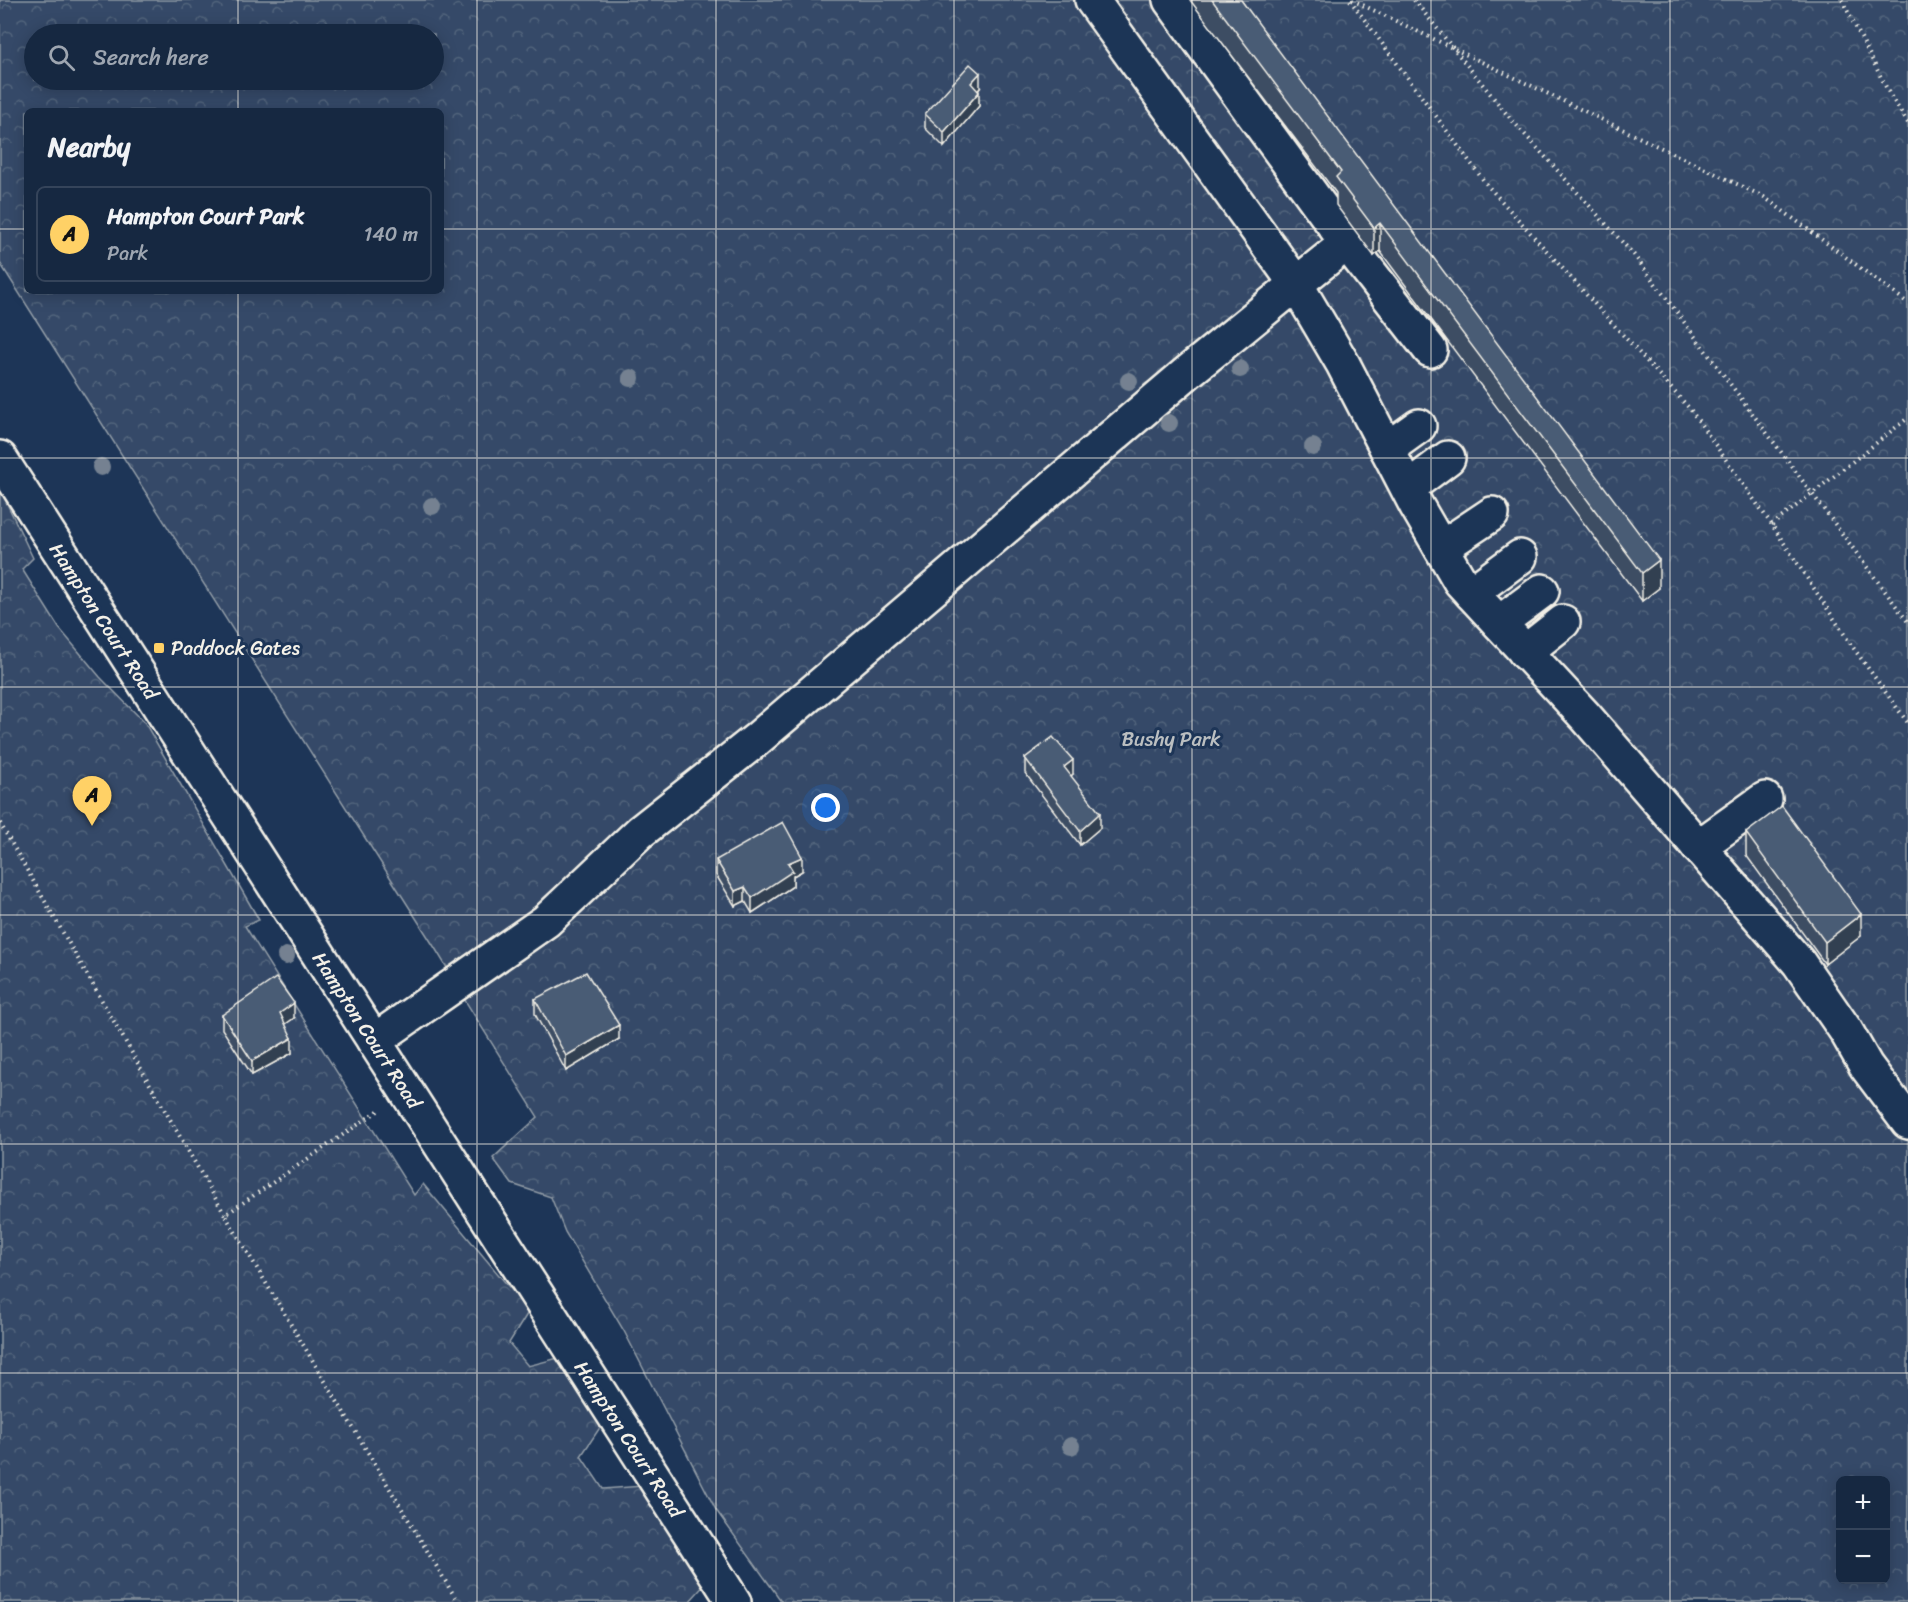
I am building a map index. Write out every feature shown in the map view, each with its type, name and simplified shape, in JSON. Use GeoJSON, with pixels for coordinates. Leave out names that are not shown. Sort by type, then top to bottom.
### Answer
{"type":"FeatureCollection","features":[{"type":"Feature","properties":{"kind":"main road"},"geometry":{"type":"LineString","coordinates":[[1092,0],[1296,284],[1343,364],[1460,581],[1586,717],[1799,963],[1846,1031],[1866,1066],[1908,1122]]}},
{"type":"Feature","properties":{"kind":"main road"},"geometry":{"type":"LineString","coordinates":[[1170,0],[1347,243],[1430,351]]}},
{"type":"Feature","properties":{"kind":"main road"},"geometry":{"type":"LineString","coordinates":[[374,1041],[546,921],[640,832],[756,740],[1188,372],[1347,243]]}},
{"type":"Feature","properties":{"kind":"main road"},"geometry":{"type":"LineString","coordinates":[[1387,449],[1419,426]]}},
{"type":"Feature","properties":{"kind":"main road","name":"Hampton Court Road"},"geometry":{"type":"LineString","coordinates":[[0,458],[734,1602]]}},
{"type":"Feature","properties":{"kind":"main road"},"geometry":{"type":"LineString","coordinates":[[1408,488],[1448,458]]}},
{"type":"Feature","properties":{"kind":"main road"},"geometry":{"type":"LineString","coordinates":[[1441,548],[1492,514]]}},
{"type":"Feature","properties":{"kind":"main road"},"geometry":{"type":"LineString","coordinates":[[1471,593],[1520,557]]}},
{"type":"Feature","properties":{"kind":"main road"},"geometry":{"type":"LineString","coordinates":[[1499,623],[1542,591]]}},
{"type":"Feature","properties":{"kind":"main road"},"geometry":{"type":"LineString","coordinates":[[1525,652],[1563,622]]}},
{"type":"Feature","properties":{"kind":"main road"},"geometry":{"type":"LineString","coordinates":[[1698,847],[1765,799]]}},
{"type":"Feature","properties":{"kind":"path"},"geometry":{"type":"LineString","coordinates":[[1351,0],[1764,197],[1908,303]]}},
{"type":"Feature","properties":{"kind":"path"},"geometry":{"type":"LineString","coordinates":[[1351,0],[1487,184],[1690,409],[1772,525],[1852,646],[1908,723]]}},
{"type":"Feature","properties":{"kind":"path"},"geometry":{"type":"LineString","coordinates":[[1414,0],[1510,118],[1634,255],[1908,622]]}},
{"type":"Feature","properties":{"kind":"path"},"geometry":{"type":"LineString","coordinates":[[1842,0],[1890,95],[1908,123]]}},
{"type":"Feature","properties":{"kind":"path"},"geometry":{"type":"LineString","coordinates":[[1772,525],[1908,418]]}},
{"type":"Feature","properties":{"kind":"path"},"geometry":{"type":"LineString","coordinates":[[0,823],[225,1215],[458,1602]]}},
{"type":"Feature","properties":{"kind":"path"},"geometry":{"type":"LineString","coordinates":[[225,1215],[366,1119],[407,1094]]}},
{"type":"Feature","properties":{"kind":"green space","name":"Bushy Park"},"geometry":{"type":"Polygon","coordinates":[[[0,0],[1908,0],[1908,1602],[782,1602],[716,1510],[624,1331],[565,1232],[551,1197],[512,1184],[493,1158],[538,1117],[456,986],[449,971],[0,263],[0,0]]]}},
{"type":"Feature","properties":{"kind":"green space"},"geometry":{"type":"Polygon","coordinates":[[[0,489],[33,558],[22,569],[59,628],[100,677],[145,723],[259,920],[245,926],[414,1195],[423,1184],[529,1311],[509,1343],[528,1366],[558,1358],[603,1423],[581,1456],[603,1489],[643,1486],[708,1581],[689,1602],[0,1602],[0,489]]]}},
{"type":"Feature","properties":{"kind":"building"},"geometry":{"type":"Polygon","coordinates":[[[1212,0],[1241,0],[1659,560],[1642,573],[1380,223],[1374,228],[1336,177],[1341,172],[1212,0]]]}},
{"type":"Feature","properties":{"kind":"building"},"geometry":{"type":"Polygon","coordinates":[[[970,64],[980,73],[971,83],[979,92],[944,132],[925,114],[970,64]]]}},
{"type":"Feature","properties":{"kind":"building"},"geometry":{"type":"Polygon","coordinates":[[[1053,737],[1073,760],[1064,767],[1100,813],[1080,831],[1025,758],[1053,737]]]}},
{"type":"Feature","properties":{"kind":"building"},"geometry":{"type":"Polygon","coordinates":[[[1782,806],[1861,914],[1825,942],[1746,833],[1782,806]]]}},
{"type":"Feature","properties":{"kind":"building"},"geometry":{"type":"Polygon","coordinates":[[[783,822],[802,857],[788,863],[793,871],[752,898],[745,887],[735,891],[716,860],[783,822]]]}},
{"type":"Feature","properties":{"kind":"building"},"geometry":{"type":"Polygon","coordinates":[[[586,972],[619,1025],[566,1056],[535,999],[586,972]]]}},
{"type":"Feature","properties":{"kind":"building"},"geometry":{"type":"Polygon","coordinates":[[[276,978],[294,1003],[280,1013],[292,1038],[252,1061],[222,1015],[276,978]]]}},
{"type":"Feature","properties":{"kind":"place","name":"Paddock Gates"},"geometry":{"type":"Point","coordinates":[159,648]}},
{"type":"Feature","properties":{"kind":"place","name":"Hampton Court Park"},"geometry":{"type":"Point","coordinates":[92,826]}}]}
